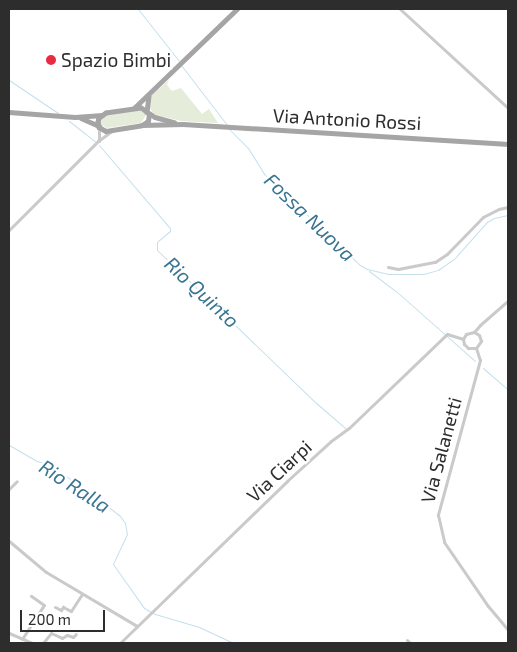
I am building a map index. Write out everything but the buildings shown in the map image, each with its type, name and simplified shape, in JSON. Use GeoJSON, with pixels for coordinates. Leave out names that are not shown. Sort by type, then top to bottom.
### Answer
{"type":"FeatureCollection","features":[{"type":"Feature","properties":{"kind":"main road"},"geometry":{"type":"LineString","coordinates":[[133,108],[237,9]]}},
{"type":"Feature","properties":{"kind":"main road"},"geometry":{"type":"LineString","coordinates":[[142,125],[149,118],[147,101],[154,89]]}},
{"type":"Feature","properties":{"kind":"main road"},"geometry":{"type":"LineString","coordinates":[[75,117],[102,115],[141,108],[159,119],[183,124]]}},
{"type":"Feature","properties":{"kind":"main road"},"geometry":{"type":"LineString","coordinates":[[9,112],[75,117],[89,120],[106,131],[142,125],[183,124]]}},
{"type":"Feature","properties":{"kind":"main road"},"geometry":{"type":"LineString","coordinates":[[99,127],[98,122],[102,115]]}},
{"type":"Feature","properties":{"kind":"main road","name":"Via Antonio Rossi"},"geometry":{"type":"LineString","coordinates":[[183,124],[508,144]]}},
{"type":"Feature","properties":{"kind":"street"},"geometry":{"type":"LineString","coordinates":[[400,9],[508,108]]}},
{"type":"Feature","properties":{"kind":"street"},"geometry":{"type":"LineString","coordinates":[[98,141],[99,127]]}},
{"type":"Feature","properties":{"kind":"street"},"geometry":{"type":"LineString","coordinates":[[9,230],[98,141],[113,130]]}},
{"type":"Feature","properties":{"kind":"street"},"geometry":{"type":"LineString","coordinates":[[388,267],[398,269],[435,262],[447,254],[483,216],[508,207]]}},
{"type":"Feature","properties":{"kind":"street"},"geometry":{"type":"LineString","coordinates":[[474,332],[479,335],[480,341],[476,348],[468,348],[464,344],[463,339],[466,334],[474,332],[508,301]]}},
{"type":"Feature","properties":{"kind":"street","name":"Via Ciarpi"},"geometry":{"type":"LineString","coordinates":[[120,643],[287,480],[331,441],[349,428],[445,336],[451,334],[463,339]]}},
{"type":"Feature","properties":{"kind":"street","name":"Via Salanetti"},"geometry":{"type":"LineString","coordinates":[[476,348],[480,354],[480,363],[438,515],[444,542],[494,614],[508,630]]}},
{"type":"Feature","properties":{"kind":"street"},"geometry":{"type":"LineString","coordinates":[[9,489],[17,481]]}},
{"type":"Feature","properties":{"kind":"street"},"geometry":{"type":"LineString","coordinates":[[9,541],[46,572],[137,626]]}},
{"type":"Feature","properties":{"kind":"street"},"geometry":{"type":"LineString","coordinates":[[55,607],[61,610],[63,607],[71,611],[82,594]]}},
{"type":"Feature","properties":{"kind":"street"},"geometry":{"type":"LineString","coordinates":[[22,639],[44,605],[31,596]]}},
{"type":"Feature","properties":{"kind":"street"},"geometry":{"type":"LineString","coordinates":[[9,633],[32,643]]}},
{"type":"Feature","properties":{"kind":"street"},"geometry":{"type":"LineString","coordinates":[[43,643],[51,633],[62,638],[67,635],[73,637],[76,634]]}},
{"type":"Feature","properties":{"kind":"green space"},"geometry":{"type":"Polygon","coordinates":[[[169,80],[167,85],[172,91],[181,88],[202,114],[209,109],[218,123],[181,121],[153,114],[149,106],[151,96],[169,80]]]}},
{"type":"Feature","properties":{"kind":"green space"},"geometry":{"type":"Polygon","coordinates":[[[140,110],[146,115],[141,123],[107,128],[100,124],[101,119],[106,115],[140,110]]]}},
{"type":"Feature","properties":{"kind":"waterway","name":"Fossa Nuova"},"geometry":{"type":"LineString","coordinates":[[138,9],[179,61]]}},
{"type":"Feature","properties":{"kind":"waterway","name":"Fossa Nuova"},"geometry":{"type":"LineString","coordinates":[[181,65],[227,125]]}},
{"type":"Feature","properties":{"kind":"waterway","name":"Rio Quinto"},"geometry":{"type":"LineString","coordinates":[[9,80],[58,113]]}},
{"type":"Feature","properties":{"kind":"waterway","name":"Rio Quinto"},"geometry":{"type":"LineString","coordinates":[[69,121],[95,141]]}},
{"type":"Feature","properties":{"kind":"waterway","name":"Fossa Nuova"},"geometry":{"type":"LineString","coordinates":[[229,129],[248,148],[264,174],[360,265],[367,269],[389,274],[423,274],[438,270],[454,259],[487,222],[494,218],[508,215]]}},
{"type":"Feature","properties":{"kind":"waterway","name":"Rio Quinto"},"geometry":{"type":"LineString","coordinates":[[99,145],[170,228],[170,231],[157,242],[157,250],[315,402],[345,428]]}},
{"type":"Feature","properties":{"kind":"waterway"},"geometry":{"type":"LineString","coordinates":[[369,271],[397,292],[475,361]]}},
{"type":"Feature","properties":{"kind":"waterway"},"geometry":{"type":"LineString","coordinates":[[483,368],[508,390]]}},
{"type":"Feature","properties":{"kind":"waterway","name":"Rio Ralla"},"geometry":{"type":"LineString","coordinates":[[9,445],[37,461],[47,464],[83,487],[120,516],[125,523],[127,534],[113,564],[144,608],[155,614],[199,627],[234,643]]}},
{"type":"Feature","properties":{"kind":"place","name":"Spazio Bimbi"},"geometry":{"type":"Point","coordinates":[51,60]}}]}
